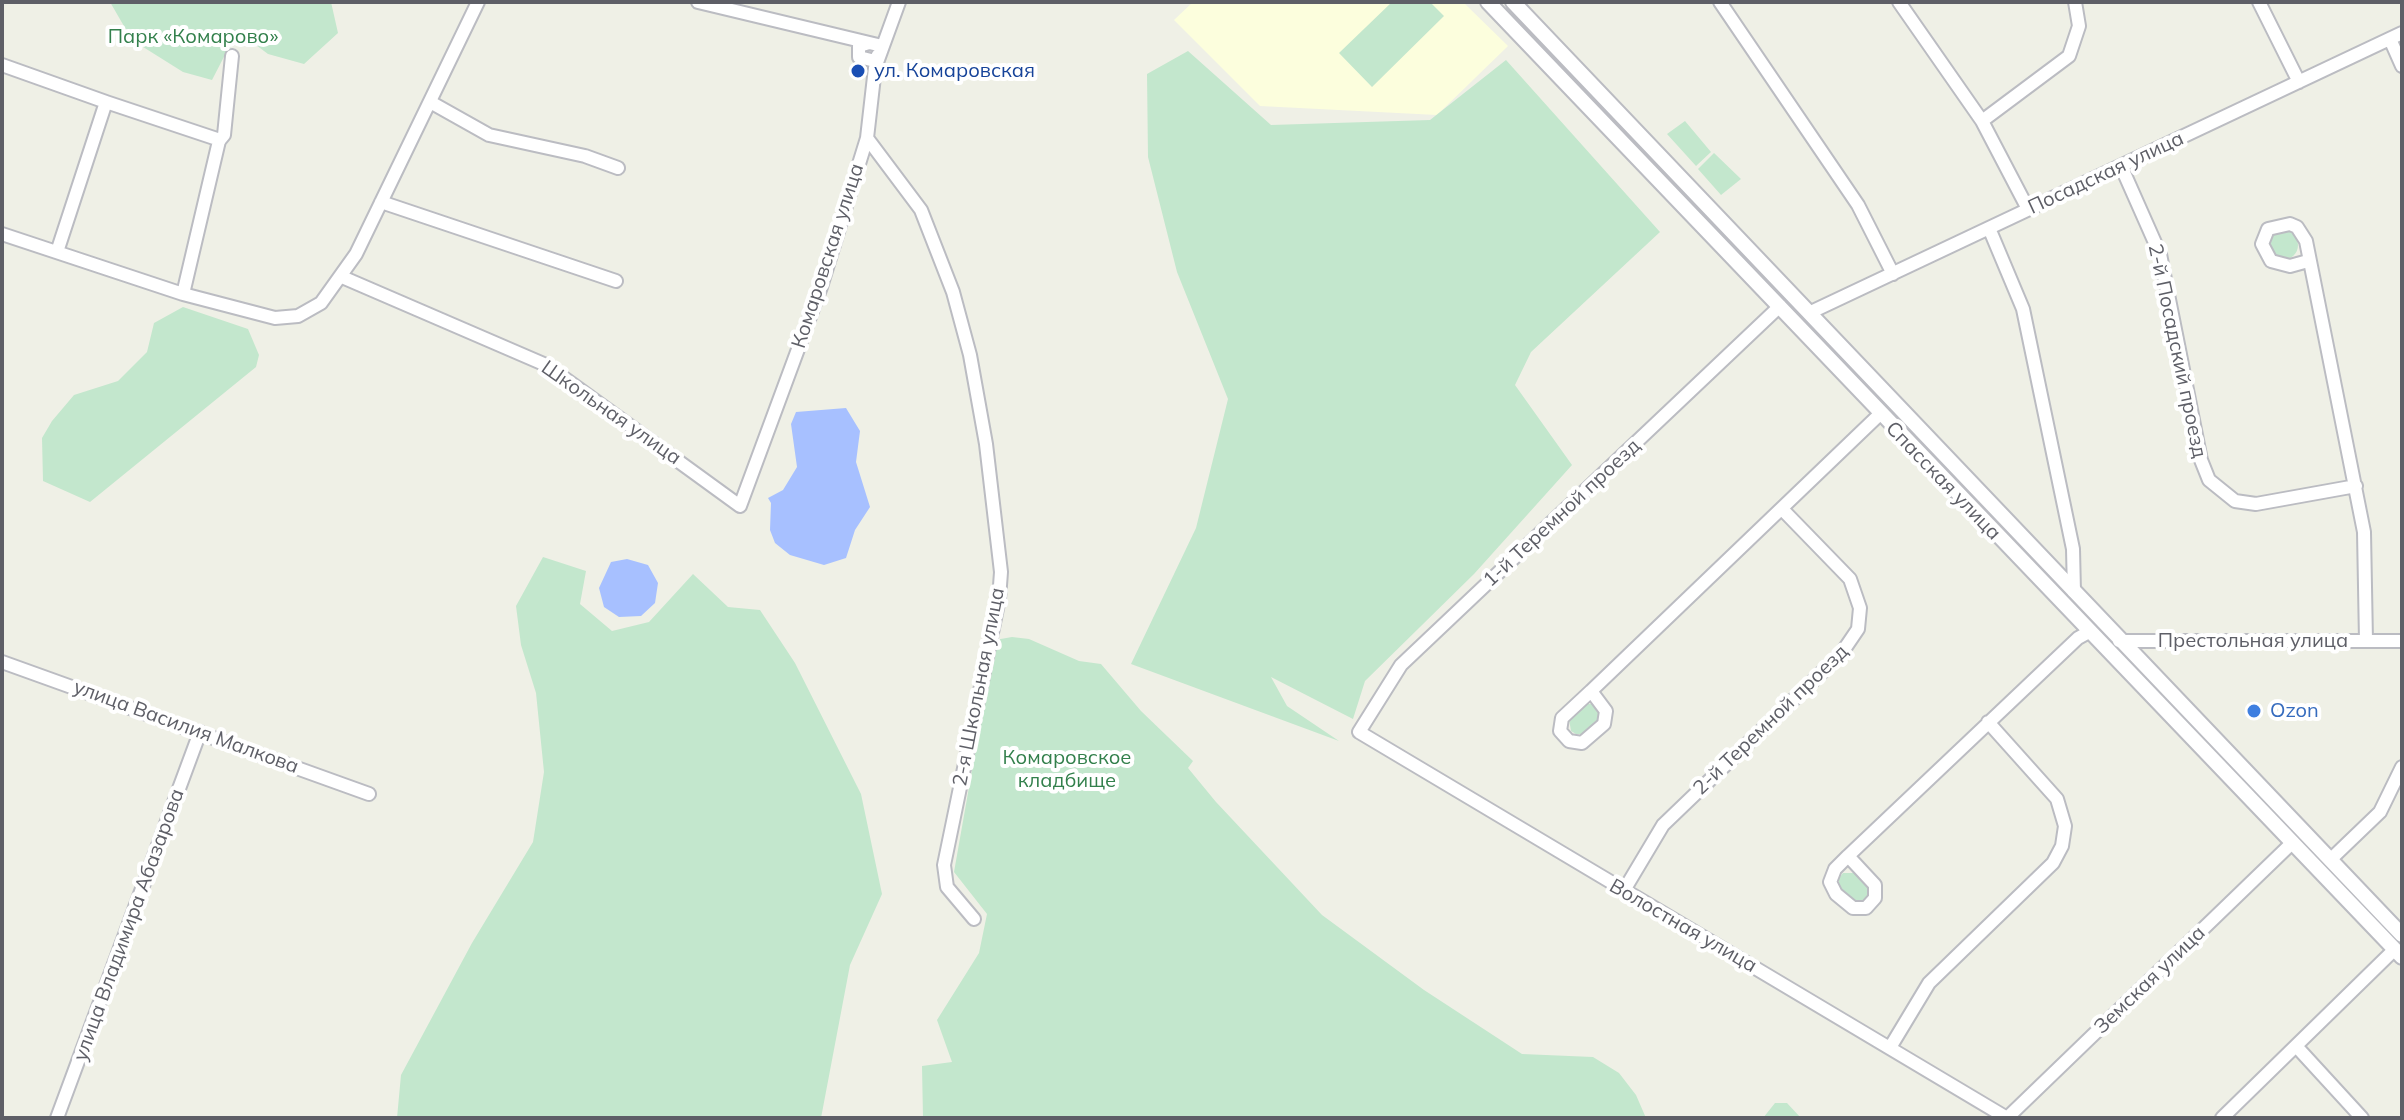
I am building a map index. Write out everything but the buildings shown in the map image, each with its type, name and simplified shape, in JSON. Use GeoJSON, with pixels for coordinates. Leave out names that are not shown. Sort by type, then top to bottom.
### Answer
{"type":"FeatureCollection","features":[{"type":"Feature","properties":{"kind":"street"},"geometry":{"type":"LineString","coordinates":[[2,234],[183,294],[275,318],[298,316],[321,303],[342,277],[432,103],[478,2]]}},
{"type":"Feature","properties":{"kind":"street"},"geometry":{"type":"LineString","coordinates":[[698,2],[877,46]]}},
{"type":"Feature","properties":{"kind":"street","name":"Комаровская улица"},"geometry":{"type":"LineString","coordinates":[[740,506],[821,287],[867,138],[877,46],[899,2]]}},
{"type":"Feature","properties":{"kind":"street","name":"Спасская улица"},"geometry":{"type":"LineString","coordinates":[[1488,2],[2398,953]]}},
{"type":"Feature","properties":{"kind":"street","name":"Спасская улица"},"geometry":{"type":"LineString","coordinates":[[1513,2],[2402,935]]}},
{"type":"Feature","properties":{"kind":"street"},"geometry":{"type":"LineString","coordinates":[[1720,2],[1858,205],[1893,274]]}},
{"type":"Feature","properties":{"kind":"street"},"geometry":{"type":"LineString","coordinates":[[1899,2],[1982,121],[2028,209]]}},
{"type":"Feature","properties":{"kind":"street"},"geometry":{"type":"LineString","coordinates":[[1982,121],[2069,56],[2079,26],[2075,2]]}},
{"type":"Feature","properties":{"kind":"street"},"geometry":{"type":"LineString","coordinates":[[2259,2],[2299,82]]}},
{"type":"Feature","properties":{"kind":"street"},"geometry":{"type":"LineString","coordinates":[[2396,36],[2402,66]]}},
{"type":"Feature","properties":{"kind":"street","name":"Посадская улица"},"geometry":{"type":"LineString","coordinates":[[1811,312],[2396,36]]}},
{"type":"Feature","properties":{"kind":"street"},"geometry":{"type":"LineString","coordinates":[[183,294],[220,140],[224,135],[231,92],[232,56]]}},
{"type":"Feature","properties":{"kind":"street"},"geometry":{"type":"LineString","coordinates":[[2,65],[220,140]]}},
{"type":"Feature","properties":{"kind":"street"},"geometry":{"type":"LineString","coordinates":[[57,252],[106,102]]}},
{"type":"Feature","properties":{"kind":"street"},"geometry":{"type":"LineString","coordinates":[[432,103],[489,135],[585,156],[618,168]]}},
{"type":"Feature","properties":{"kind":"street","name":"2-я Школьная улица"},"geometry":{"type":"LineString","coordinates":[[867,138],[896,174],[926,224],[953,292],[970,355],[986,444],[1001,572],[999,599],[944,865],[947,887],[974,919]]}},
{"type":"Feature","properties":{"kind":"street","name":"2-й Посадский проезд"},"geometry":{"type":"LineString","coordinates":[[2121,166],[2160,254],[2201,460],[2209,480],[2235,501],[2256,504],[2356,486]]}},
{"type":"Feature","properties":{"kind":"street"},"geometry":{"type":"LineString","coordinates":[[381,202],[616,281]]}},
{"type":"Feature","properties":{"kind":"street"},"geometry":{"type":"LineString","coordinates":[[1989,228],[2023,309],[2073,549],[2074,592]]}},
{"type":"Feature","properties":{"kind":"street"},"geometry":{"type":"LineString","coordinates":[[2308,261],[2364,532],[2366,641]]}},
{"type":"Feature","properties":{"kind":"street","name":"Школьная улица"},"geometry":{"type":"LineString","coordinates":[[342,277],[546,365],[740,506]]}},
{"type":"Feature","properties":{"kind":"street","name":"1-й Теремной проезд"},"geometry":{"type":"LineString","coordinates":[[1359,732],[1401,665],[1780,306]]}},
{"type":"Feature","properties":{"kind":"street"},"geometry":{"type":"LineString","coordinates":[[1591,691],[1880,414]]}},
{"type":"Feature","properties":{"kind":"street","name":"2-й Теремной проезд"},"geometry":{"type":"LineString","coordinates":[[1623,892],[1663,825],[1841,654],[1858,629],[1859,598],[1850,579],[1782,509]]}},
{"type":"Feature","properties":{"kind":"street"},"geometry":{"type":"LineString","coordinates":[[1848,856],[1988,722],[2089,632]]}},
{"type":"Feature","properties":{"kind":"street"},"geometry":{"type":"LineString","coordinates":[[2106,649],[2119,641]]}},
{"type":"Feature","properties":{"kind":"street","name":"Престольная улица"},"geometry":{"type":"LineString","coordinates":[[2119,641],[2402,641]]}},
{"type":"Feature","properties":{"kind":"street","name":"улица Василия Малкова"},"geometry":{"type":"LineString","coordinates":[[2,662],[369,794]]}},
{"type":"Feature","properties":{"kind":"street"},"geometry":{"type":"LineString","coordinates":[[1891,1046],[1929,983],[2053,863],[2062,846],[2065,826],[2057,799],[1988,722]]}},
{"type":"Feature","properties":{"kind":"street","name":"улица Владимира Абазарова"},"geometry":{"type":"LineString","coordinates":[[57,1118],[200,732]]}},
{"type":"Feature","properties":{"kind":"street","name":"Волостная улица"},"geometry":{"type":"LineString","coordinates":[[1359,732],[1623,892],[1891,1046],[2007,1118]]}},
{"type":"Feature","properties":{"kind":"street"},"geometry":{"type":"LineString","coordinates":[[2330,860],[2380,812],[2402,767]]}},
{"type":"Feature","properties":{"kind":"street","name":"Земская улица"},"geometry":{"type":"LineString","coordinates":[[2007,1118],[2292,843]]}},
{"type":"Feature","properties":{"kind":"street"},"geometry":{"type":"LineString","coordinates":[[2222,1118],[2398,953]]}},
{"type":"Feature","properties":{"kind":"street"},"geometry":{"type":"LineString","coordinates":[[2296,1046],[2362,1118]]}},
{"type":"Feature","properties":{"kind":"shaded area"},"geometry":{"type":"Polygon","coordinates":[[[1193,2],[1463,2],[1508,46],[1437,115],[1260,106],[1174,20],[1193,2]]]}},
{"type":"Feature","properties":{"kind":"green space","name":"Парк «Комарово»"},"geometry":{"type":"Polygon","coordinates":[[[110,2],[331,2],[338,33],[304,64],[268,54],[244,36],[228,49],[212,80],[183,72],[132,40],[110,2]]]}},
{"type":"Feature","properties":{"kind":"green space"},"geometry":{"type":"Polygon","coordinates":[[[1392,2],[1430,2],[1444,16],[1372,87],[1339,53],[1392,2]]]}},
{"type":"Feature","properties":{"kind":"green space"},"geometry":{"type":"Polygon","coordinates":[[[1518,17],[1782,294],[1777,299],[1513,22],[1518,17]]]}},
{"type":"Feature","properties":{"kind":"green space"},"geometry":{"type":"Polygon","coordinates":[[[1188,51],[1271,125],[1430,120],[1506,60],[1660,232],[1531,352],[1515,385],[1572,465],[1474,574],[1365,681],[1353,719],[1271,677],[1287,706],[1339,741],[1131,664],[1196,528],[1228,399],[1177,272],[1148,157],[1147,74],[1188,51]]]}},
{"type":"Feature","properties":{"kind":"green space"},"geometry":{"type":"Polygon","coordinates":[[[1685,121],[1711,152],[1696,166],[1667,134],[1685,121]]]}},
{"type":"Feature","properties":{"kind":"green space"},"geometry":{"type":"Polygon","coordinates":[[[1714,153],[1741,179],[1721,195],[1698,169],[1714,153]]]}},
{"type":"Feature","properties":{"kind":"green space"},"geometry":{"type":"Polygon","coordinates":[[[2283,230],[2294,234],[2298,245],[2294,256],[2283,260],[2272,256],[2268,245],[2272,234],[2283,230]]]}},
{"type":"Feature","properties":{"kind":"green space"},"geometry":{"type":"Polygon","coordinates":[[[183,307],[248,329],[259,355],[256,367],[90,502],[43,481],[42,438],[52,421],[74,395],[118,381],[147,352],[154,323],[183,307]]]}},
{"type":"Feature","properties":{"kind":"green space"},"geometry":{"type":"Polygon","coordinates":[[[1840,357],[2086,611],[2081,615],[1836,361],[1840,357]]]}},
{"type":"Feature","properties":{"kind":"green space"},"geometry":{"type":"Polygon","coordinates":[[[543,557],[586,571],[580,604],[612,631],[649,622],[693,574],[728,607],[760,610],[795,663],[861,794],[882,894],[850,965],[821,1118],[397,1118],[401,1075],[472,943],[533,842],[544,772],[536,693],[521,645],[516,606],[543,557]]]}},
{"type":"Feature","properties":{"kind":"green space","name":"Комаровское кладбище"},"geometry":{"type":"Polygon","coordinates":[[[1012,637],[1029,639],[1079,661],[1101,664],[1141,711],[1193,761],[1188,768],[1216,802],[1322,915],[1424,990],[1522,1054],[1593,1057],[1619,1073],[1636,1095],[1646,1118],[923,1118],[922,1066],[952,1062],[937,1020],[979,953],[987,914],[954,872],[995,640],[1012,637]]]}},
{"type":"Feature","properties":{"kind":"green space"},"geometry":{"type":"Polygon","coordinates":[[[1584,704],[1594,704],[1599,709],[1599,720],[1582,734],[1576,734],[1571,731],[1569,719],[1584,704]]]}},
{"type":"Feature","properties":{"kind":"green space"},"geometry":{"type":"Polygon","coordinates":[[[1843,873],[1855,873],[1865,883],[1869,889],[1867,901],[1854,903],[1839,888],[1839,878],[1843,873]]]}},
{"type":"Feature","properties":{"kind":"green space"},"geometry":{"type":"Polygon","coordinates":[[[1775,1103],[1787,1103],[1801,1118],[1763,1118],[1775,1103]]]}},
{"type":"Feature","properties":{"kind":"water"},"geometry":{"type":"Polygon","coordinates":[[[846,408],[860,431],[856,462],[870,507],[855,530],[846,558],[824,565],[790,555],[775,543],[770,530],[771,503],[768,498],[783,490],[797,467],[791,424],[796,412],[846,408]]]}},
{"type":"Feature","properties":{"kind":"water"},"geometry":{"type":"Polygon","coordinates":[[[627,559],[648,565],[658,583],[655,603],[641,616],[619,617],[604,607],[599,588],[611,562],[627,559]]]}},
{"type":"Feature","properties":{"kind":"place","name":"ул. Комаровская"},"geometry":{"type":"Point","coordinates":[858,71]}},
{"type":"Feature","properties":{"kind":"place","name":"Ozon"},"geometry":{"type":"Point","coordinates":[2254,711]}}]}
